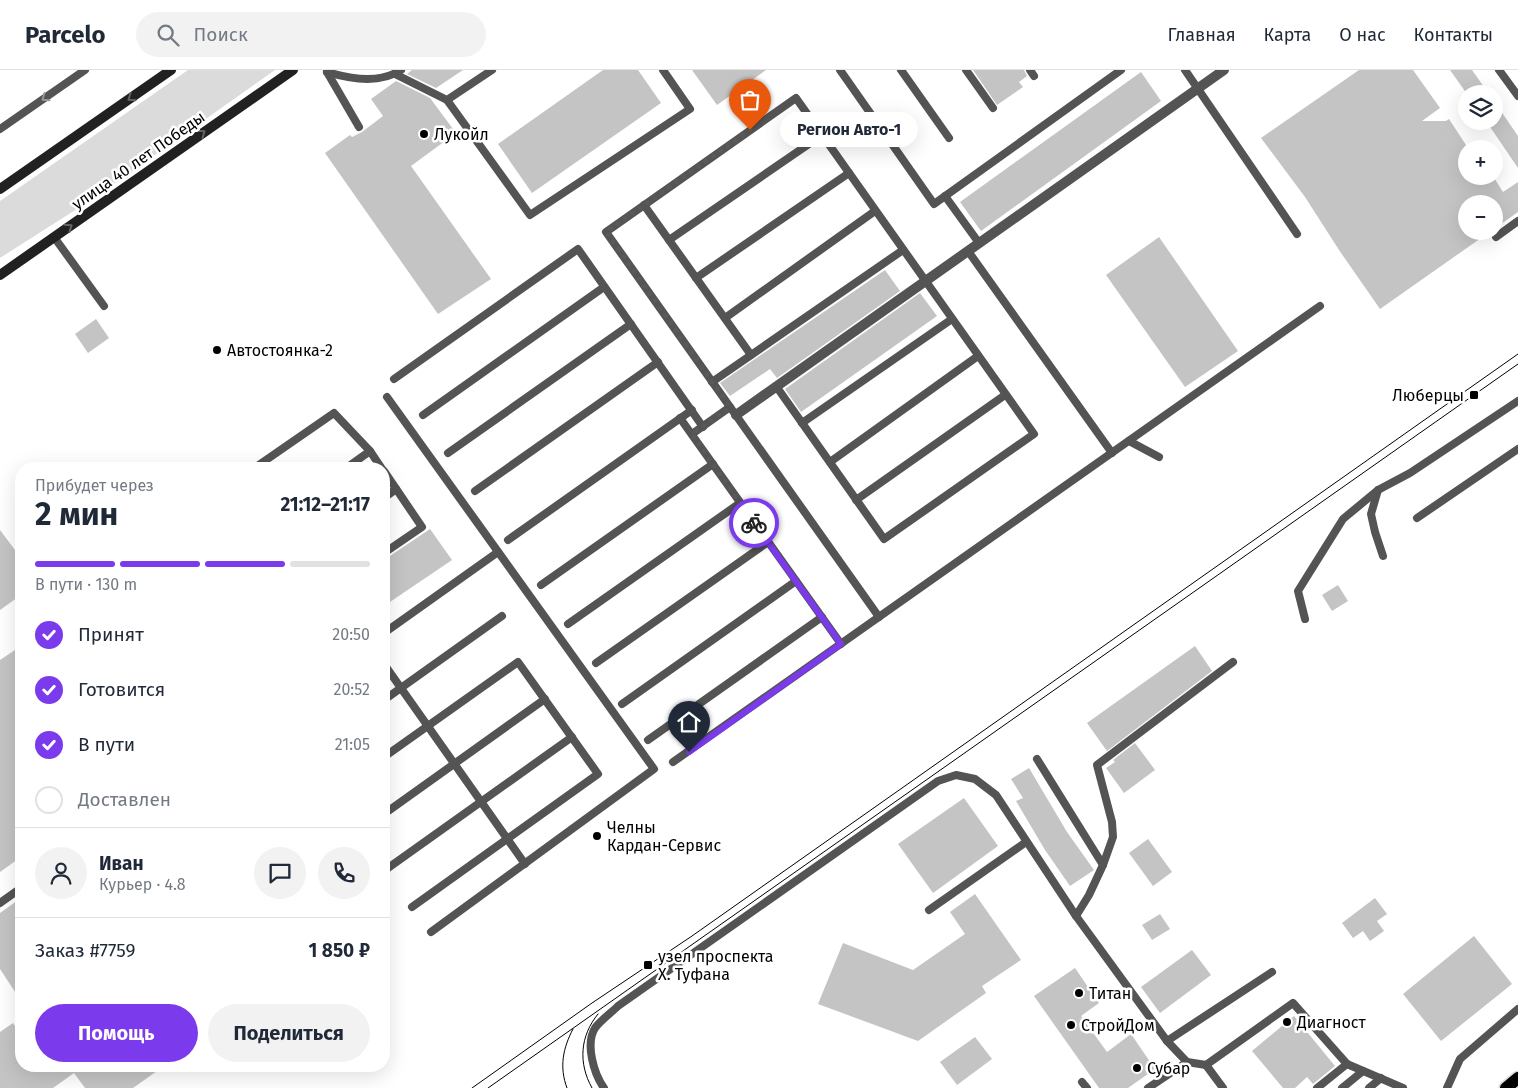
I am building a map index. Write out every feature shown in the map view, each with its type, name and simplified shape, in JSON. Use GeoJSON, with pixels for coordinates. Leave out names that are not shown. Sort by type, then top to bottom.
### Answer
{"type":"FeatureCollection","features":[{"type":"Feature","properties":{"kind":"main road"},"geometry":{"type":"LineString","coordinates":[[1506,1088],[1518,1078]]}},
{"type":"Feature","properties":{"kind":"street"},"geometry":{"type":"LineString","coordinates":[[0,189],[171,70]]}},
{"type":"Feature","properties":{"kind":"street","name":"улица 40 лет Победы"},"geometry":{"type":"LineString","coordinates":[[0,275],[292,70]]}},
{"type":"Feature","properties":{"kind":"street"},"geometry":{"type":"LineString","coordinates":[[733,411],[776,386],[1224,70]]}},
{"type":"Feature","properties":{"kind":"lane"},"geometry":{"type":"LineString","coordinates":[[0,129],[85,70]]}},
{"type":"Feature","properties":{"kind":"lane"},"geometry":{"type":"LineString","coordinates":[[446,100],[492,70]]}},
{"type":"Feature","properties":{"kind":"lane"},"geometry":{"type":"LineString","coordinates":[[326,71],[348,78],[385,78],[398,72],[446,100],[530,215],[690,109],[663,70]]}},
{"type":"Feature","properties":{"kind":"lane"},"geometry":{"type":"LineString","coordinates":[[840,70],[934,204],[1122,70]]}},
{"type":"Feature","properties":{"kind":"lane"},"geometry":{"type":"LineString","coordinates":[[901,70],[949,138]]}},
{"type":"Feature","properties":{"kind":"lane"},"geometry":{"type":"LineString","coordinates":[[966,70],[993,108]]}},
{"type":"Feature","properties":{"kind":"lane"},"geometry":{"type":"LineString","coordinates":[[1185,70],[1297,234]]}},
{"type":"Feature","properties":{"kind":"lane"},"geometry":{"type":"LineString","coordinates":[[1499,70],[1518,96]]}},
{"type":"Feature","properties":{"kind":"lane"},"geometry":{"type":"LineString","coordinates":[[326,71],[359,127]]}},
{"type":"Feature","properties":{"kind":"lane"},"geometry":{"type":"LineString","coordinates":[[776,386],[884,538],[1034,434],[796,98],[606,232],[879,617]]}},
{"type":"Feature","properties":{"kind":"lane"},"geometry":{"type":"LineString","coordinates":[[669,240],[822,136]]}},
{"type":"Feature","properties":{"kind":"lane"},"geometry":{"type":"LineString","coordinates":[[696,278],[849,173]]}},
{"type":"Feature","properties":{"kind":"lane"},"geometry":{"type":"LineString","coordinates":[[946,196],[979,243]]}},
{"type":"Feature","properties":{"kind":"lane"},"geometry":{"type":"LineString","coordinates":[[644,205],[751,355]]}},
{"type":"Feature","properties":{"kind":"lane"},"geometry":{"type":"LineString","coordinates":[[725,318],[876,211]]}},
{"type":"Feature","properties":{"kind":"lane"},"geometry":{"type":"LineString","coordinates":[[1503,232],[1518,221]]}},
{"type":"Feature","properties":{"kind":"lane"},"geometry":{"type":"LineString","coordinates":[[54,237],[104,306]]}},
{"type":"Feature","properties":{"kind":"lane"},"geometry":{"type":"LineString","coordinates":[[394,379],[578,249],[703,427]]}},
{"type":"Feature","properties":{"kind":"lane"},"geometry":{"type":"LineString","coordinates":[[712,382],[903,250]]}},
{"type":"Feature","properties":{"kind":"lane"},"geometry":{"type":"LineString","coordinates":[[968,251],[1112,453]]}},
{"type":"Feature","properties":{"kind":"lane"},"geometry":{"type":"LineString","coordinates":[[423,415],[604,287]]}},
{"type":"Feature","properties":{"kind":"lane"},"geometry":{"type":"LineString","coordinates":[[673,762],[1320,306]]}},
{"type":"Feature","properties":{"kind":"lane"},"geometry":{"type":"LineString","coordinates":[[802,424],[952,319]]}},
{"type":"Feature","properties":{"kind":"lane"},"geometry":{"type":"LineString","coordinates":[[448,453],[631,324]]}},
{"type":"Feature","properties":{"kind":"lane"},"geometry":{"type":"LineString","coordinates":[[830,462],[978,356]]}},
{"type":"Feature","properties":{"kind":"lane"},"geometry":{"type":"LineString","coordinates":[[475,491],[658,362]]}},
{"type":"Feature","properties":{"kind":"lane"},"geometry":{"type":"LineString","coordinates":[[856,500],[1005,394]]}},
{"type":"Feature","properties":{"kind":"lane"},"geometry":{"type":"LineString","coordinates":[[387,397],[654,769],[431,932]]}},
{"type":"Feature","properties":{"kind":"lane"},"geometry":{"type":"LineString","coordinates":[[1305,619],[1298,591],[1343,519],[1378,490],[1410,472],[1518,401]]}},
{"type":"Feature","properties":{"kind":"lane"},"geometry":{"type":"LineString","coordinates":[[508,540],[692,410]]}},
{"type":"Feature","properties":{"kind":"lane"},"geometry":{"type":"LineString","coordinates":[[692,434],[733,411]]}},
{"type":"Feature","properties":{"kind":"lane"},"geometry":{"type":"LineString","coordinates":[[263,462],[334,413],[370,451],[378,462]]}},
{"type":"Feature","properties":{"kind":"lane"},"geometry":{"type":"LineString","coordinates":[[680,418],[841,644]]}},
{"type":"Feature","properties":{"kind":"lane"},"geometry":{"type":"LineString","coordinates":[[1129,441],[1159,456]]}},
{"type":"Feature","properties":{"kind":"lane"},"geometry":{"type":"LineString","coordinates":[[1417,518],[1518,449]]}},
{"type":"Feature","properties":{"kind":"lane"},"geometry":{"type":"LineString","coordinates":[[355,462],[370,451]]}},
{"type":"Feature","properties":{"kind":"lane"},"geometry":{"type":"LineString","coordinates":[[541,585],[713,464]]}},
{"type":"Feature","properties":{"kind":"lane"},"geometry":{"type":"LineString","coordinates":[[390,480],[422,527],[390,549]]}},
{"type":"Feature","properties":{"kind":"lane"},"geometry":{"type":"LineString","coordinates":[[390,494],[396,489]]}},
{"type":"Feature","properties":{"kind":"lane"},"geometry":{"type":"LineString","coordinates":[[1378,490],[1371,514],[1383,556]]}},
{"type":"Feature","properties":{"kind":"lane"},"geometry":{"type":"LineString","coordinates":[[568,624],[740,503]]}},
{"type":"Feature","properties":{"kind":"lane"},"geometry":{"type":"LineString","coordinates":[[596,663],[768,542]]}},
{"type":"Feature","properties":{"kind":"lane"},"geometry":{"type":"LineString","coordinates":[[390,629],[498,552]]}},
{"type":"Feature","properties":{"kind":"lane"},"geometry":{"type":"LineString","coordinates":[[622,704],[796,581]]}},
{"type":"Feature","properties":{"kind":"lane"},"geometry":{"type":"LineString","coordinates":[[390,696],[502,616]]}},
{"type":"Feature","properties":{"kind":"lane"},"geometry":{"type":"LineString","coordinates":[[648,740],[822,617]]}},
{"type":"Feature","properties":{"kind":"lane"},"geometry":{"type":"LineString","coordinates":[[390,753],[518,662],[598,774],[412,907]]}},
{"type":"Feature","properties":{"kind":"lane"},"geometry":{"type":"LineString","coordinates":[[1076,916],[1089,895],[1113,837],[1112,822],[1097,765],[1233,662]]}},
{"type":"Feature","properties":{"kind":"lane"},"geometry":{"type":"LineString","coordinates":[[390,672],[525,864]]}},
{"type":"Feature","properties":{"kind":"lane"},"geometry":{"type":"LineString","coordinates":[[390,810],[545,699]]}},
{"type":"Feature","properties":{"kind":"lane"},"geometry":{"type":"LineString","coordinates":[[390,867],[572,737]]}},
{"type":"Feature","properties":{"kind":"lane"},"geometry":{"type":"LineString","coordinates":[[1037,759],[1103,865]]}},
{"type":"Feature","properties":{"kind":"lane"},"geometry":{"type":"LineString","coordinates":[[604,1088],[600,1082],[589,1050],[594,1029],[618,1006],[938,782],[956,775],[975,779],[996,795],[1076,916],[1167,1041],[1187,1062],[1206,1065],[1223,1088]]}},
{"type":"Feature","properties":{"kind":"lane"},"geometry":{"type":"LineString","coordinates":[[929,910],[1026,842]]}},
{"type":"Feature","properties":{"kind":"lane"},"geometry":{"type":"LineString","coordinates":[[0,903],[15,892]]}},
{"type":"Feature","properties":{"kind":"lane"},"geometry":{"type":"LineString","coordinates":[[1167,1041],[1272,972]]}},
{"type":"Feature","properties":{"kind":"lane"},"geometry":{"type":"LineString","coordinates":[[1206,1065],[1293,1002],[1347,1064],[1404,1088]]}},
{"type":"Feature","properties":{"kind":"lane"},"geometry":{"type":"LineString","coordinates":[[1446,1088],[1460,1059],[1518,1009]]}},
{"type":"Feature","properties":{"kind":"lane"},"geometry":{"type":"LineString","coordinates":[[1148,1088],[1187,1062]]}},
{"type":"Feature","properties":{"kind":"lane"},"geometry":{"type":"LineString","coordinates":[[1318,1088],[1347,1064]]}},
{"type":"Feature","properties":{"kind":"lane"},"geometry":{"type":"LineString","coordinates":[[1342,1088],[1363,1071]]}},
{"type":"Feature","properties":{"kind":"lane"},"geometry":{"type":"LineString","coordinates":[[1369,1088],[1380,1078]]}},
{"type":"Feature","properties":{"kind":"shaded area"},"geometry":{"type":"Polygon","coordinates":[[[188,70],[275,70],[91,200],[0,258],[0,201],[188,70]]]}},
{"type":"Feature","properties":{"kind":"building"},"geometry":{"type":"Polygon","coordinates":[[[412,70],[463,70],[436,88],[407,74],[412,70]]]}},
{"type":"Feature","properties":{"kind":"building"},"geometry":{"type":"Polygon","coordinates":[[[603,70],[638,70],[661,103],[532,193],[498,144],[603,70]]]}},
{"type":"Feature","properties":{"kind":"building"},"geometry":{"type":"Polygon","coordinates":[[[692,70],[766,70],[717,105],[692,70]]]}},
{"type":"Feature","properties":{"kind":"building"},"geometry":{"type":"Polygon","coordinates":[[[973,70],[1024,70],[1027,76],[1019,82],[1023,87],[997,105],[973,70]]]}},
{"type":"Feature","properties":{"kind":"building"},"geometry":{"type":"Polygon","coordinates":[[[1359,70],[1413,70],[1440,108],[1422,121],[1446,121],[1449,119],[1463,140],[1458,140],[1458,185],[1499,185],[1503,192],[1518,182],[1518,212],[1503,223],[1503,195],[1458,195],[1458,240],[1478,240],[1380,309],[1305,197],[1261,138],[1359,70]]]}},
{"type":"Feature","properties":{"kind":"building"},"geometry":{"type":"Polygon","coordinates":[[[1450,70],[1472,70],[1483,85],[1461,85],[1450,70]]]}},
{"type":"Feature","properties":{"kind":"building"},"geometry":{"type":"Polygon","coordinates":[[[1141,72],[1161,101],[981,231],[960,202],[1141,72]]]}},
{"type":"Feature","properties":{"kind":"building"},"geometry":{"type":"Polygon","coordinates":[[[396,81],[430,98],[456,133],[411,166],[491,279],[438,314],[325,153],[350,135],[352,137],[362,132],[383,116],[371,99],[396,81]]]}},
{"type":"Feature","properties":{"kind":"building"},"geometry":{"type":"Polygon","coordinates":[[[1503,114],[1518,136],[1518,168],[1503,146],[1503,140],[1499,140],[1492,130],[1503,130],[1503,114]]]}},
{"type":"Feature","properties":{"kind":"building"},"geometry":{"type":"Polygon","coordinates":[[[1159,237],[1238,351],[1185,387],[1106,275],[1159,237]]]}},
{"type":"Feature","properties":{"kind":"building"},"geometry":{"type":"Polygon","coordinates":[[[885,270],[900,291],[777,378],[770,369],[730,396],[720,383],[885,270]]]}},
{"type":"Feature","properties":{"kind":"building"},"geometry":{"type":"Polygon","coordinates":[[[920,293],[937,316],[801,412],[785,389],[920,293]]]}},
{"type":"Feature","properties":{"kind":"building"},"geometry":{"type":"Polygon","coordinates":[[[96,319],[109,338],[88,353],[75,334],[96,319]]]}},
{"type":"Feature","properties":{"kind":"building"},"geometry":{"type":"Polygon","coordinates":[[[430,529],[452,560],[390,602],[390,556],[430,529]]]}},
{"type":"Feature","properties":{"kind":"building"},"geometry":{"type":"Polygon","coordinates":[[[0,530],[15,550],[15,599],[0,610],[0,530]]]}},
{"type":"Feature","properties":{"kind":"building"},"geometry":{"type":"Polygon","coordinates":[[[1338,585],[1348,601],[1332,611],[1322,595],[1338,585]]]}},
{"type":"Feature","properties":{"kind":"building"},"geometry":{"type":"Polygon","coordinates":[[[1195,646],[1212,671],[1107,751],[1087,723],[1195,646]]]}},
{"type":"Feature","properties":{"kind":"building"},"geometry":{"type":"Polygon","coordinates":[[[15,650],[15,861],[0,872],[0,660],[15,650]]]}},
{"type":"Feature","properties":{"kind":"building"},"geometry":{"type":"Polygon","coordinates":[[[1135,743],[1155,770],[1124,793],[1106,768],[1135,743]]]}},
{"type":"Feature","properties":{"kind":"building"},"geometry":{"type":"Polygon","coordinates":[[[1029,768],[1067,832],[1094,870],[1070,886],[1045,850],[1016,801],[1023,798],[1011,779],[1029,768]]]}},
{"type":"Feature","properties":{"kind":"building"},"geometry":{"type":"Polygon","coordinates":[[[964,798],[998,846],[933,893],[898,844],[964,798]]]}},
{"type":"Feature","properties":{"kind":"building"},"geometry":{"type":"Polygon","coordinates":[[[1148,839],[1172,872],[1153,886],[1129,853],[1148,839]]]}},
{"type":"Feature","properties":{"kind":"building"},"geometry":{"type":"Polygon","coordinates":[[[975,894],[1021,960],[982,986],[986,993],[918,1041],[818,1004],[843,943],[913,970],[965,934],[950,912],[975,894]]]}},
{"type":"Feature","properties":{"kind":"building"},"geometry":{"type":"Polygon","coordinates":[[[1375,898],[1387,914],[1377,921],[1384,931],[1370,941],[1363,931],[1353,938],[1342,923],[1375,898]]]}},
{"type":"Feature","properties":{"kind":"building"},"geometry":{"type":"Polygon","coordinates":[[[15,902],[15,992],[0,969],[0,913],[15,902]]]}},
{"type":"Feature","properties":{"kind":"building"},"geometry":{"type":"Polygon","coordinates":[[[1160,914],[1170,929],[1152,940],[1142,925],[1160,914]]]}},
{"type":"Feature","properties":{"kind":"building"},"geometry":{"type":"Polygon","coordinates":[[[1474,936],[1512,984],[1441,1041],[1403,994],[1474,936]]]}},
{"type":"Feature","properties":{"kind":"building"},"geometry":{"type":"Polygon","coordinates":[[[1192,950],[1211,975],[1160,1013],[1141,987],[1192,950]]]}},
{"type":"Feature","properties":{"kind":"building","name":"СтройДом"},"geometry":{"type":"Polygon","coordinates":[[[1075,968],[1099,1003],[1081,1016],[1107,1052],[1131,1034],[1155,1069],[1128,1088],[1099,1088],[1034,996],[1075,968]]]}},
{"type":"Feature","properties":{"kind":"building"},"geometry":{"type":"Polygon","coordinates":[[[1294,1016],[1335,1066],[1313,1084],[1307,1077],[1295,1088],[1283,1088],[1252,1051],[1294,1016]]]}},
{"type":"Feature","properties":{"kind":"building"},"geometry":{"type":"Polygon","coordinates":[[[13,1023],[15,1026],[15,1072],[156,1072],[133,1088],[85,1088],[74,1073],[53,1088],[0,1088],[0,1032],[13,1023]]]}},
{"type":"Feature","properties":{"kind":"building"},"geometry":{"type":"Polygon","coordinates":[[[975,1037],[992,1059],[957,1085],[940,1062],[975,1037]]]}},
{"type":"Feature","properties":{"kind":"tram line"},"geometry":{"type":"LineString","coordinates":[[472,1088],[592,1003],[692,936],[1518,354]]}},
{"type":"Feature","properties":{"kind":"tram line"},"geometry":{"type":"LineString","coordinates":[[488,1088],[1518,364]]}},
{"type":"Feature","properties":{"kind":"tram line"},"geometry":{"type":"LineString","coordinates":[[592,1088],[584,1069],[583,1050],[584,1040],[598,1014]]}},
{"type":"Feature","properties":{"kind":"tram line"},"geometry":{"type":"LineString","coordinates":[[567,1088],[563,1073],[563,1058],[573,1029]]}},
{"type":"Feature","properties":{"kind":"way so far"},"geometry":{"type":"LineString","coordinates":[[750,130],[606,232],[730,407],[692,434],[754,523]]}},
{"type":"Feature","properties":{"kind":"place","name":"Регион Авто-1"},"geometry":{"type":"Point","coordinates":[750,130]}},
{"type":"Feature","properties":{"kind":"place","name":"Лукойл"},"geometry":{"type":"Point","coordinates":[424,134]}},
{"type":"Feature","properties":{"kind":"place","name":"Автостоянка-2"},"geometry":{"type":"Point","coordinates":[217,350]}},
{"type":"Feature","properties":{"kind":"place","name":"Люберцы"},"geometry":{"type":"Point","coordinates":[1474,395]}},
{"type":"Feature","properties":{"kind":"place","name":"Челны Кардан-Сервис"},"geometry":{"type":"Point","coordinates":[597,836]}},
{"type":"Feature","properties":{"kind":"place","name":"узел проспекта Х. Туфана"},"geometry":{"type":"Point","coordinates":[648,965]}},
{"type":"Feature","properties":{"kind":"place","name":"Титан"},"geometry":{"type":"Point","coordinates":[1079,993]}},
{"type":"Feature","properties":{"kind":"place","name":"Диагност"},"geometry":{"type":"Point","coordinates":[1287,1022]}},
{"type":"Feature","properties":{"kind":"place","name":"СтройДом"},"geometry":{"type":"Point","coordinates":[1071,1025]}},
{"type":"Feature","properties":{"kind":"place","name":"Субар"},"geometry":{"type":"Point","coordinates":[1137,1068]}},
{"type":"Feature","properties":{"kind":"route"},"geometry":{"type":"LineString","coordinates":[[689,752],[841,644],[754,523]]}}]}
